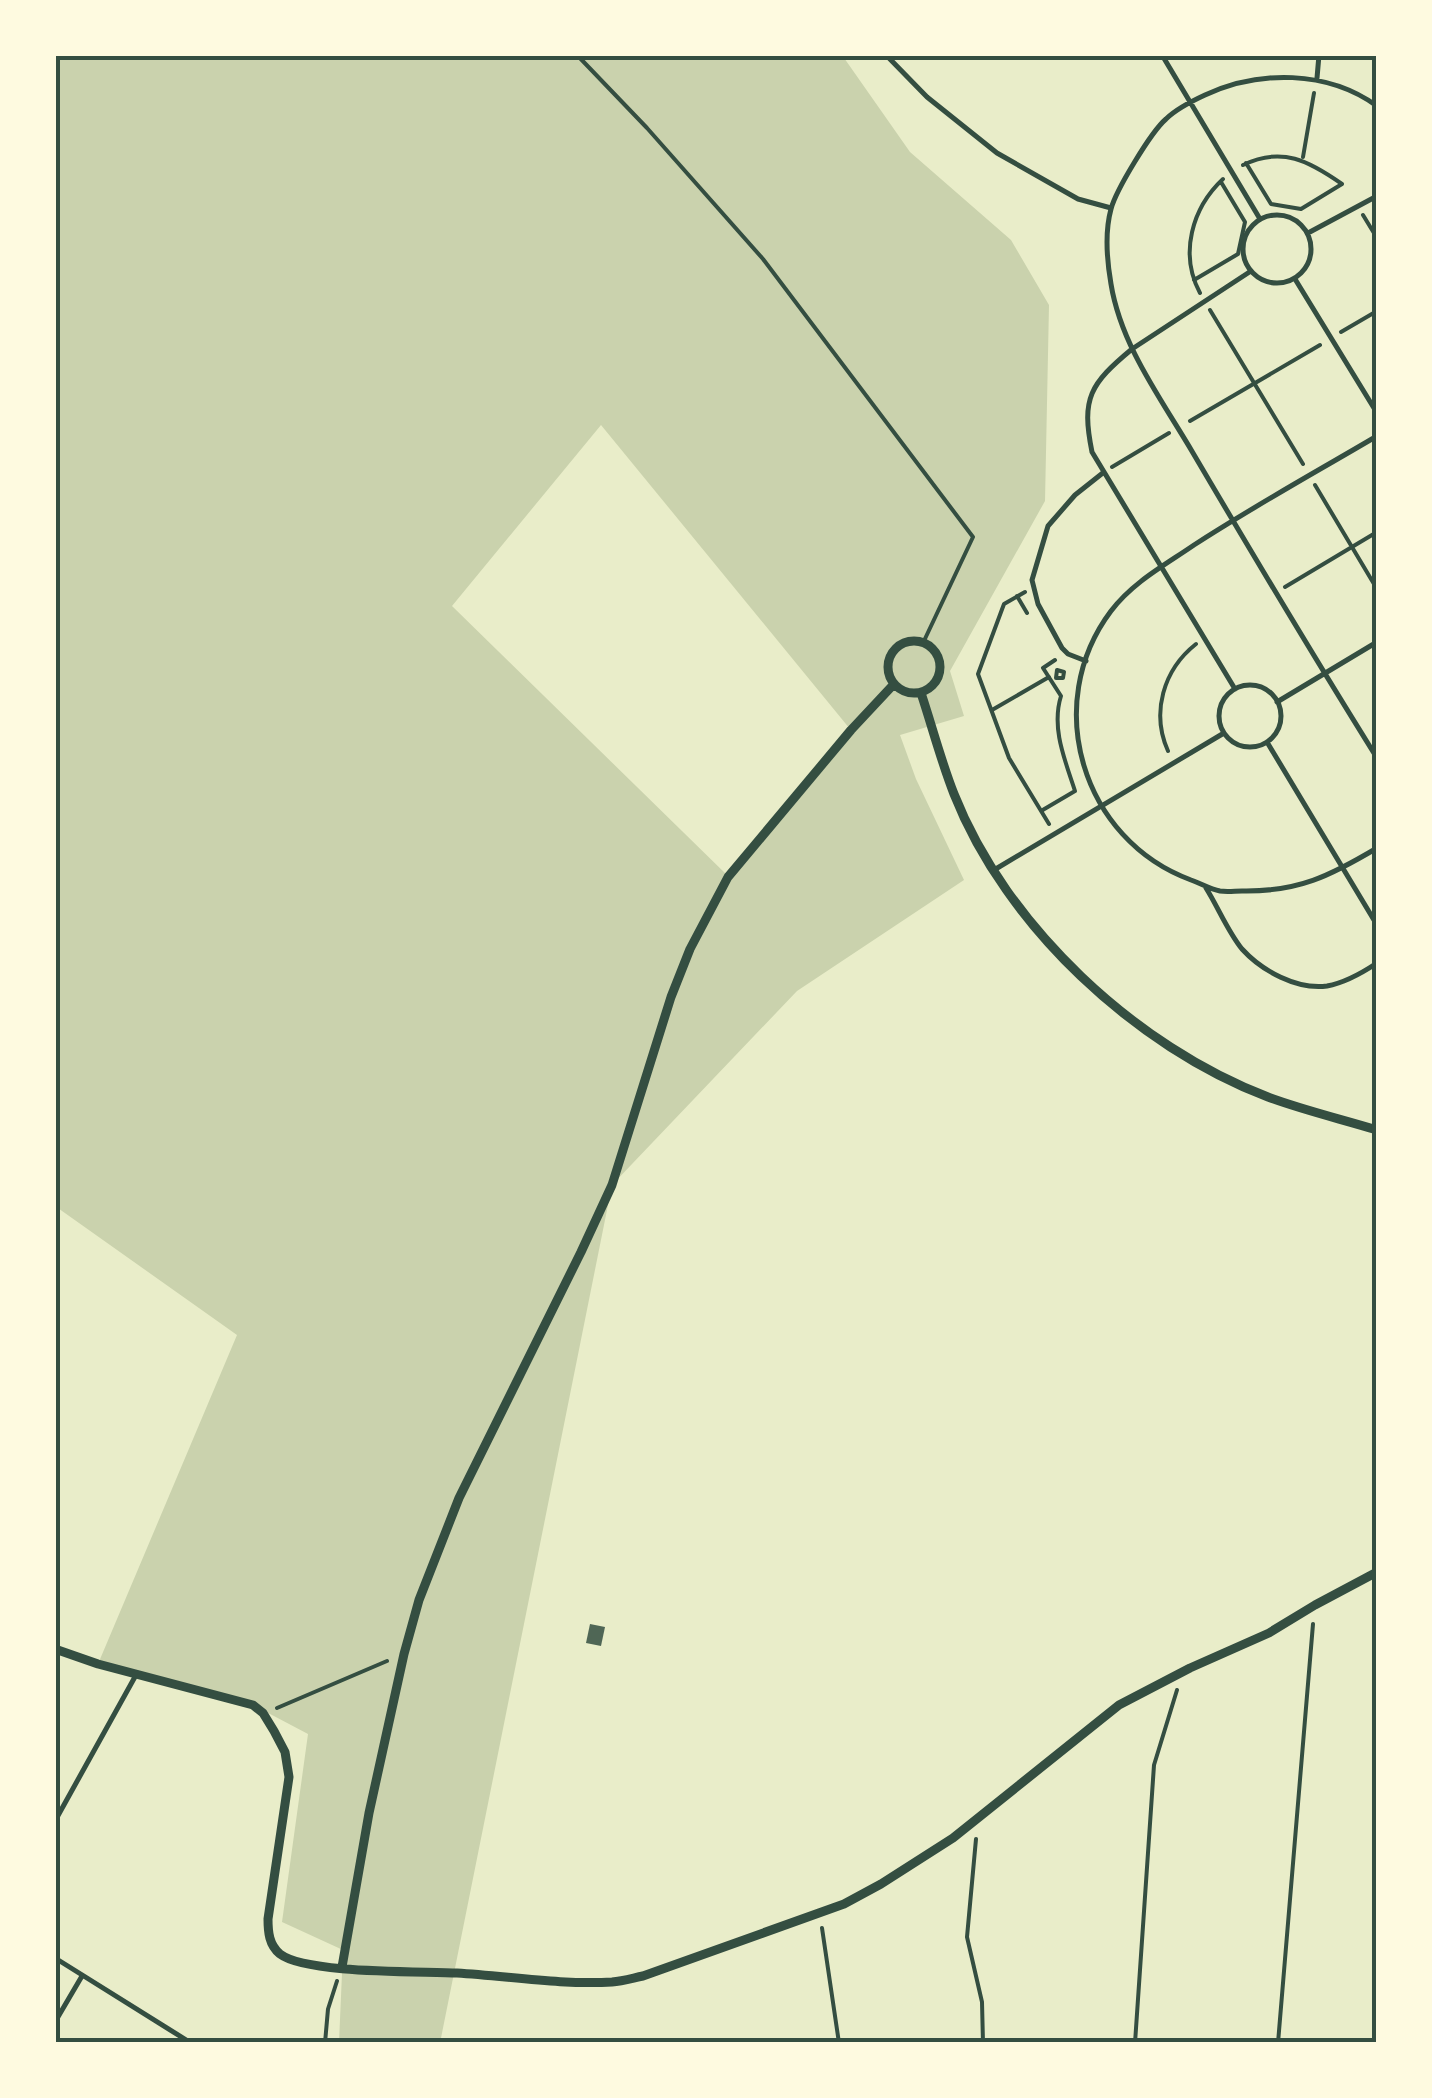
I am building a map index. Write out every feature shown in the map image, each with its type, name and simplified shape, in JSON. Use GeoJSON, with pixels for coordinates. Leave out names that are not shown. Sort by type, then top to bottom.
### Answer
{"type":"FeatureCollection","features":[{"type":"Feature","properties":{"kind":"street"},"geometry":{"type":"LineString","coordinates":[[908,642],[924,643],[938,655],[940,674],[936,682],[920,693],[904,691],[894,684],[888,670],[891,656],[908,642]]}},
{"type":"Feature","properties":{"kind":"street"},"geometry":{"type":"LineString","coordinates":[[342,1967],[369,1813],[418,1600],[459,1498],[612,1185],[670,997],[690,949],[728,876],[850,730],[894,684]]}},
{"type":"Feature","properties":{"kind":"street"},"geometry":{"type":"LineString","coordinates":[[920,693],[954,796],[994,870],[1024,913],[1082,978],[1115,1008],[1203,1066],[1267,1096],[1377,1130]]}},
{"type":"Feature","properties":{"kind":"street"},"geometry":{"type":"LineString","coordinates":[[55,1650],[253,1705],[263,1713],[285,1752],[289,1777],[268,1919],[268,1935],[281,1954],[296,1962],[416,1974],[617,1982],[844,1904],[953,1838],[1119,1705],[1270,1632],[1377,1572]]}},
{"type":"Feature","properties":{"kind":"lane"},"geometry":{"type":"LineString","coordinates":[[886,55],[926,97],[997,153],[1078,199],[1111,208]]}},
{"type":"Feature","properties":{"kind":"lane"},"geometry":{"type":"LineString","coordinates":[[1162,55],[1260,219]]}},
{"type":"Feature","properties":{"kind":"lane"},"geometry":{"type":"LineString","coordinates":[[1317,78],[1320,55]]}},
{"type":"Feature","properties":{"kind":"lane"},"geometry":{"type":"LineString","coordinates":[[1377,106],[1363,96],[1317,78],[1240,82],[1190,102],[1166,119],[1136,160],[1111,208],[1108,248],[1111,285],[1132,349],[1377,758]]}},
{"type":"Feature","properties":{"kind":"lane"},"geometry":{"type":"LineString","coordinates":[[1308,233],[1377,196]]}},
{"type":"Feature","properties":{"kind":"lane"},"geometry":{"type":"LineString","coordinates":[[1288,216],[1308,233],[1311,254],[1308,264],[1295,278],[1270,282],[1251,272],[1243,257],[1244,239],[1260,219],[1288,216]]}},
{"type":"Feature","properties":{"kind":"lane"},"geometry":{"type":"LineString","coordinates":[[1235,689],[1092,452],[1086,422],[1090,395],[1102,377],[1132,349],[1251,272]]}},
{"type":"Feature","properties":{"kind":"lane"},"geometry":{"type":"LineString","coordinates":[[1295,278],[1377,413]]}},
{"type":"Feature","properties":{"kind":"lane"},"geometry":{"type":"LineString","coordinates":[[1377,436],[1233,520],[1132,588],[1093,640],[1076,716],[1081,756],[1101,806],[1143,855],[1179,876],[1220,891],[1271,892],[1310,883],[1377,848]]}},
{"type":"Feature","properties":{"kind":"lane"},"geometry":{"type":"LineString","coordinates":[[1086,661],[1062,648],[1044,617],[1032,580],[1048,526],[1075,494],[1104,472]]}},
{"type":"Feature","properties":{"kind":"lane"},"geometry":{"type":"LineString","coordinates":[[1277,702],[1377,642]]}},
{"type":"Feature","properties":{"kind":"lane"},"geometry":{"type":"LineString","coordinates":[[1262,688],[1277,702],[1279,727],[1267,742],[1244,746],[1224,732],[1220,712],[1235,689],[1262,688]]}},
{"type":"Feature","properties":{"kind":"lane"},"geometry":{"type":"LineString","coordinates":[[994,870],[1224,732]]}},
{"type":"Feature","properties":{"kind":"lane"},"geometry":{"type":"LineString","coordinates":[[1267,742],[1377,925]]}},
{"type":"Feature","properties":{"kind":"lane"},"geometry":{"type":"LineString","coordinates":[[1205,885],[1241,948],[1264,968],[1294,983],[1326,986],[1358,975],[1377,963]]}},
{"type":"Feature","properties":{"kind":"lane"},"geometry":{"type":"LineString","coordinates":[[55,1821],[138,1673]]}},
{"type":"Feature","properties":{"kind":"lane"},"geometry":{"type":"LineString","coordinates":[[55,1958],[191,2043]]}},
{"type":"Feature","properties":{"kind":"lane"},"geometry":{"type":"LineString","coordinates":[[55,2022],[82,1976]]}},
{"type":"Feature","properties":{"kind":"path"},"geometry":{"type":"LineString","coordinates":[[577,55],[763,258],[973,537],[924,643]]}},
{"type":"Feature","properties":{"kind":"path"},"geometry":{"type":"LineString","coordinates":[[1302,159],[1317,78]]}},
{"type":"Feature","properties":{"kind":"path"},"geometry":{"type":"LineString","coordinates":[[1246,163],[1271,204],[1301,209],[1342,184],[1302,159],[1268,156],[1246,163],[1210,191],[1193,222],[1191,268],[1206,302],[1377,589]]}},
{"type":"Feature","properties":{"kind":"path"},"geometry":{"type":"LineString","coordinates":[[1194,280],[1238,254],[1245,222],[1220,181]]}},
{"type":"Feature","properties":{"kind":"path"},"geometry":{"type":"LineString","coordinates":[[1358,207],[1377,238]]}},
{"type":"Feature","properties":{"kind":"path"},"geometry":{"type":"LineString","coordinates":[[1104,472],[1377,311]]}},
{"type":"Feature","properties":{"kind":"path"},"geometry":{"type":"LineString","coordinates":[[1276,592],[1377,532]]}},
{"type":"Feature","properties":{"kind":"path"},"geometry":{"type":"LineString","coordinates":[[1034,587],[1004,604],[978,674],[1009,758],[1055,834]]}},
{"type":"Feature","properties":{"kind":"path"},"geometry":{"type":"LineString","coordinates":[[1173,763],[1161,732],[1163,692],[1174,666],[1204,638]]}},
{"type":"Feature","properties":{"kind":"path"},"geometry":{"type":"LineString","coordinates":[[1041,810],[1075,791],[1059,741],[1057,710],[1061,696],[1053,676],[1054,661],[1043,668],[1053,676]]}},
{"type":"Feature","properties":{"kind":"path"},"geometry":{"type":"LineString","coordinates":[[992,710],[1053,676]]}},
{"type":"Feature","properties":{"kind":"path"},"geometry":{"type":"LineString","coordinates":[[1278,2043],[1314,1605]]}},
{"type":"Feature","properties":{"kind":"path"},"geometry":{"type":"LineString","coordinates":[[263,1713],[404,1654]]}},
{"type":"Feature","properties":{"kind":"path"},"geometry":{"type":"LineString","coordinates":[[1135,2043],[1154,1765],[1183,1671]]}},
{"type":"Feature","properties":{"kind":"path"},"geometry":{"type":"LineString","coordinates":[[978,1819],[967,1937],[982,2002],[983,2043]]}},
{"type":"Feature","properties":{"kind":"path"},"geometry":{"type":"LineString","coordinates":[[819,1914],[839,2043]]}},
{"type":"Feature","properties":{"kind":"path"},"geometry":{"type":"LineString","coordinates":[[325,2043],[328,2008],[342,1967]]}},
{"type":"Feature","properties":{"kind":"green space"},"geometry":{"type":"Polygon","coordinates":[[[55,55],[842,55],[910,152],[1011,240],[1049,305],[1045,501],[950,671],[964,716],[900,735],[916,779],[964,880],[797,991],[612,1185],[440,2043],[339,2043],[343,1950],[282,1922],[308,1734],[253,1705],[98,1664],[237,1335],[55,1206],[55,55]],[[601,425],[452,606],[728,876],[850,729],[601,425]]]}},
{"type":"Feature","properties":{"kind":"building"},"geometry":{"type":"Polygon","coordinates":[[[590,1624],[605,1627],[601,1646],[586,1643],[590,1624]]]}}]}
